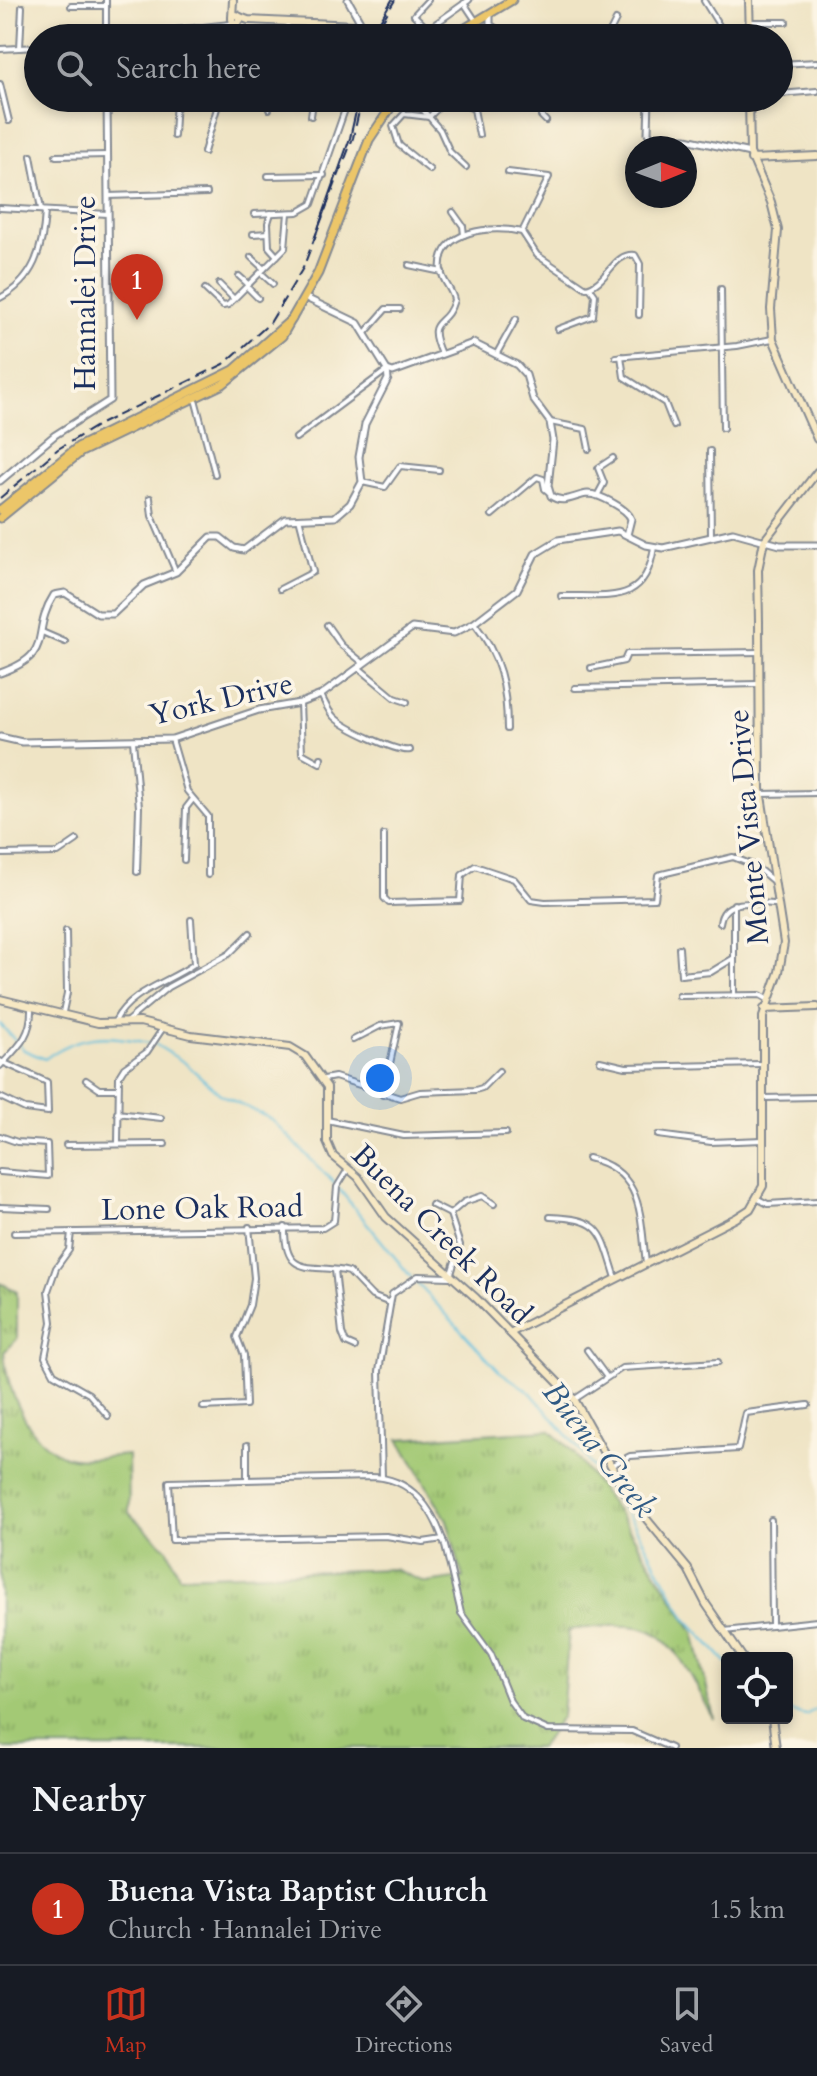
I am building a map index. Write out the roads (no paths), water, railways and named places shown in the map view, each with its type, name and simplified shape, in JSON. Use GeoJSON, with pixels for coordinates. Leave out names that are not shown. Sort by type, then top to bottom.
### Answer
{"type":"FeatureCollection","features":[{"type":"Feature","properties":{"kind":"main road"},"geometry":{"type":"LineString","coordinates":[[233,0],[235,22],[338,24]]}},
{"type":"Feature","properties":{"kind":"main road"},"geometry":{"type":"LineString","coordinates":[[471,24],[512,0]]}},
{"type":"Feature","properties":{"kind":"main road"},"geometry":{"type":"LineString","coordinates":[[749,0],[750,22]]}},
{"type":"Feature","properties":{"kind":"main road"},"geometry":{"type":"LineString","coordinates":[[0,518],[81,452],[223,384],[261,357],[286,332],[306,298],[369,140],[388,112]]}},
{"type":"Feature","properties":{"kind":"main road"},"geometry":{"type":"LineString","coordinates":[[749,112],[750,156],[771,202],[778,230],[771,309],[773,339],[817,439]]}},
{"type":"Feature","properties":{"kind":"main road"},"geometry":{"type":"LineString","coordinates":[[750,156],[817,156]]}},
{"type":"Feature","properties":{"kind":"main road"},"geometry":{"type":"LineString","coordinates":[[0,510],[78,447],[234,370],[268,342],[286,320],[292,319]]}},
{"type":"Feature","properties":{"kind":"main road","name":"Monte Vista Drive"},"geometry":{"type":"LineString","coordinates":[[758,1199],[764,1178],[764,1009],[783,953],[761,794],[758,570],[764,541],[817,472]]}},
{"type":"Feature","properties":{"kind":"main road"},"geometry":{"type":"LineString","coordinates":[[0,999],[114,1024],[126,1022],[293,1048],[309,1060],[324,1079]]}},
{"type":"Feature","properties":{"kind":"main road"},"geometry":{"type":"LineString","coordinates":[[764,1009],[817,1007]]}},
{"type":"Feature","properties":{"kind":"main road","name":"Buena Creek Road"},"geometry":{"type":"LineString","coordinates":[[324,1079],[328,1097],[328,1149],[358,1177],[386,1217],[510,1333],[574,1399],[610,1466],[644,1519],[688,1569],[739,1652]]}},
{"type":"Feature","properties":{"kind":"main road"},"geometry":{"type":"LineString","coordinates":[[510,1333],[736,1218],[758,1199]]}},
{"type":"Feature","properties":{"kind":"main road"},"geometry":{"type":"LineString","coordinates":[[773,1724],[776,1748]]}},
{"type":"Feature","properties":{"kind":"street"},"geometry":{"type":"LineString","coordinates":[[348,0],[361,24]]}},
{"type":"Feature","properties":{"kind":"street"},"geometry":{"type":"LineString","coordinates":[[423,24],[414,15],[428,0]]}},
{"type":"Feature","properties":{"kind":"street"},"geometry":{"type":"LineString","coordinates":[[435,24],[466,1],[476,21]]}},
{"type":"Feature","properties":{"kind":"street"},"geometry":{"type":"LineString","coordinates":[[704,1],[718,24]]}},
{"type":"Feature","properties":{"kind":"street"},"geometry":{"type":"LineString","coordinates":[[71,6],[106,3],[106,24]]}},
{"type":"Feature","properties":{"kind":"street"},"geometry":{"type":"LineString","coordinates":[[20,48],[22,7]]}},
{"type":"Feature","properties":{"kind":"street"},"geometry":{"type":"LineString","coordinates":[[490,13],[490,24]]}},
{"type":"Feature","properties":{"kind":"street"},"geometry":{"type":"LineString","coordinates":[[614,24],[616,20]]}},
{"type":"Feature","properties":{"kind":"street"},"geometry":{"type":"LineString","coordinates":[[221,24],[235,22]]}},
{"type":"Feature","properties":{"kind":"street"},"geometry":{"type":"LineString","coordinates":[[750,22],[786,22]]}},
{"type":"Feature","properties":{"kind":"street"},"geometry":{"type":"LineString","coordinates":[[0,49],[24,48]]}},
{"type":"Feature","properties":{"kind":"street"},"geometry":{"type":"LineString","coordinates":[[793,63],[817,62]]}},
{"type":"Feature","properties":{"kind":"street"},"geometry":{"type":"LineString","coordinates":[[0,84],[9,121]]}},
{"type":"Feature","properties":{"kind":"street"},"geometry":{"type":"LineString","coordinates":[[793,93],[817,91]]}},
{"type":"Feature","properties":{"kind":"street","name":"Hannalei Drive"},"geometry":{"type":"LineString","coordinates":[[0,481],[55,435],[110,400],[107,112]]}},
{"type":"Feature","properties":{"kind":"street"},"geometry":{"type":"LineString","coordinates":[[174,136],[175,112]]}},
{"type":"Feature","properties":{"kind":"street"},"geometry":{"type":"LineString","coordinates":[[204,152],[216,112]]}},
{"type":"Feature","properties":{"kind":"street"},"geometry":{"type":"LineString","coordinates":[[311,116],[312,112]]}},
{"type":"Feature","properties":{"kind":"street"},"geometry":{"type":"LineString","coordinates":[[254,214],[307,209],[315,200],[344,112]]}},
{"type":"Feature","properties":{"kind":"street"},"geometry":{"type":"LineString","coordinates":[[425,112],[440,130],[450,152],[466,167]]}},
{"type":"Feature","properties":{"kind":"street"},"geometry":{"type":"LineString","coordinates":[[429,117],[434,112]]}},
{"type":"Feature","properties":{"kind":"street"},"geometry":{"type":"LineString","coordinates":[[475,112],[479,135]]}},
{"type":"Feature","properties":{"kind":"street"},"geometry":{"type":"LineString","coordinates":[[541,112],[546,121]]}},
{"type":"Feature","properties":{"kind":"street"},"geometry":{"type":"LineString","coordinates":[[649,112],[648,133],[653,139],[686,139],[750,156]]}},
{"type":"Feature","properties":{"kind":"street"},"geometry":{"type":"LineString","coordinates":[[429,117],[404,114],[393,126],[399,145],[430,170]]}},
{"type":"Feature","properties":{"kind":"street"},"geometry":{"type":"LineString","coordinates":[[56,156],[108,155]]}},
{"type":"Feature","properties":{"kind":"street"},"geometry":{"type":"LineString","coordinates":[[31,156],[41,209],[45,212]]}},
{"type":"Feature","properties":{"kind":"street"},"geometry":{"type":"LineString","coordinates":[[508,172],[549,177],[522,232]]}},
{"type":"Feature","properties":{"kind":"street"},"geometry":{"type":"LineString","coordinates":[[268,176],[324,175]]}},
{"type":"Feature","properties":{"kind":"street"},"geometry":{"type":"LineString","coordinates":[[108,196],[207,193]]}},
{"type":"Feature","properties":{"kind":"street"},"geometry":{"type":"LineString","coordinates":[[0,208],[108,214]]}},
{"type":"Feature","properties":{"kind":"street"},"geometry":{"type":"LineString","coordinates":[[0,298],[19,285],[37,259],[45,212]]}},
{"type":"Feature","properties":{"kind":"street"},"geometry":{"type":"LineString","coordinates":[[453,212],[463,226],[464,235]]}},
{"type":"Feature","properties":{"kind":"street"},"geometry":{"type":"LineString","coordinates":[[271,213],[269,247],[277,256]]}},
{"type":"Feature","properties":{"kind":"street"},"geometry":{"type":"LineString","coordinates":[[205,289],[223,306],[234,299],[288,243],[288,213]]}},
{"type":"Feature","properties":{"kind":"street"},"geometry":{"type":"LineString","coordinates":[[442,356],[433,335],[434,328],[451,309],[454,300],[442,272],[446,249],[474,231],[522,232]]}},
{"type":"Feature","properties":{"kind":"street"},"geometry":{"type":"LineString","coordinates":[[522,232],[540,258],[578,285],[590,288],[595,295],[593,316],[558,329]]}},
{"type":"Feature","properties":{"kind":"street"},"geometry":{"type":"LineString","coordinates":[[253,234],[268,233]]}},
{"type":"Feature","properties":{"kind":"street"},"geometry":{"type":"LineString","coordinates":[[590,288],[619,259],[635,255],[640,264],[639,315]]}},
{"type":"Feature","properties":{"kind":"street"},"geometry":{"type":"LineString","coordinates":[[251,257],[273,284]]}},
{"type":"Feature","properties":{"kind":"street"},"geometry":{"type":"LineString","coordinates":[[409,265],[442,272]]}},
{"type":"Feature","properties":{"kind":"street"},"geometry":{"type":"LineString","coordinates":[[239,276],[258,298]]}},
{"type":"Feature","properties":{"kind":"street"},"geometry":{"type":"LineString","coordinates":[[219,284],[234,299]]}},
{"type":"Feature","properties":{"kind":"street"},"geometry":{"type":"LineString","coordinates":[[721,289],[723,428]]}},
{"type":"Feature","properties":{"kind":"street"},"geometry":{"type":"LineString","coordinates":[[0,673],[30,660],[54,595],[65,593],[98,614],[106,615],[121,609],[144,585],[176,572],[211,537],[220,537],[234,548],[244,550],[278,522],[298,516],[335,517],[350,504],[362,482],[359,457],[365,424],[385,391],[387,370],[353,319],[306,298]]}},
{"type":"Feature","properties":{"kind":"street"},"geometry":{"type":"LineString","coordinates":[[365,333],[386,309],[400,309]]}},
{"type":"Feature","properties":{"kind":"street"},"geometry":{"type":"LineString","coordinates":[[496,355],[516,319]]}},
{"type":"Feature","properties":{"kind":"street"},"geometry":{"type":"LineString","coordinates":[[674,426],[669,407],[624,377],[619,356],[723,348],[773,339]]}},
{"type":"Feature","properties":{"kind":"street"},"geometry":{"type":"LineString","coordinates":[[387,370],[393,372],[473,343],[517,365],[526,375],[533,399],[550,422],[550,493]]}},
{"type":"Feature","properties":{"kind":"street"},"geometry":{"type":"LineString","coordinates":[[296,438],[387,370]]}},
{"type":"Feature","properties":{"kind":"street"},"geometry":{"type":"LineString","coordinates":[[195,398],[215,474]]}},
{"type":"Feature","properties":{"kind":"street"},"geometry":{"type":"LineString","coordinates":[[550,422],[585,429],[589,449]]}},
{"type":"Feature","properties":{"kind":"street"},"geometry":{"type":"LineString","coordinates":[[710,451],[711,535]]}},
{"type":"Feature","properties":{"kind":"street"},"geometry":{"type":"LineString","coordinates":[[597,496],[604,483],[598,468],[613,458]]}},
{"type":"Feature","properties":{"kind":"street"},"geometry":{"type":"LineString","coordinates":[[362,482],[385,487],[400,466],[439,470]]}},
{"type":"Feature","properties":{"kind":"street"},"geometry":{"type":"LineString","coordinates":[[492,515],[537,477],[543,479],[546,492],[562,500],[584,495],[597,496],[627,510],[631,519],[627,535]]}},
{"type":"Feature","properties":{"kind":"street"},"geometry":{"type":"LineString","coordinates":[[150,498],[152,516],[176,572]]}},
{"type":"Feature","properties":{"kind":"street"},"geometry":{"type":"LineString","coordinates":[[280,589],[313,572],[298,516]]}},
{"type":"Feature","properties":{"kind":"street","name":"York Drive"},"geometry":{"type":"LineString","coordinates":[[0,737],[22,742],[172,739],[259,710],[300,703],[321,695],[359,664],[412,628],[454,633],[474,623],[517,590],[531,561],[544,547],[558,540],[609,531],[654,547]]}},
{"type":"Feature","properties":{"kind":"street"},"geometry":{"type":"LineString","coordinates":[[561,596],[624,594],[640,586],[649,572],[654,547],[669,547],[711,535],[733,532],[780,545],[817,545]]}},
{"type":"Feature","properties":{"kind":"street"},"geometry":{"type":"LineString","coordinates":[[474,623],[489,641],[502,672],[507,729]]}},
{"type":"Feature","properties":{"kind":"street"},"geometry":{"type":"LineString","coordinates":[[327,625],[359,664],[395,698],[407,702]]}},
{"type":"Feature","properties":{"kind":"street"},"geometry":{"type":"LineString","coordinates":[[42,632],[65,642]]}},
{"type":"Feature","properties":{"kind":"street"},"geometry":{"type":"LineString","coordinates":[[591,668],[624,661],[627,654],[760,652]]}},
{"type":"Feature","properties":{"kind":"street"},"geometry":{"type":"LineString","coordinates":[[575,688],[758,684]]}},
{"type":"Feature","properties":{"kind":"street"},"geometry":{"type":"LineString","coordinates":[[321,695],[334,717],[342,723],[396,750],[410,750]]}},
{"type":"Feature","properties":{"kind":"street"},"geometry":{"type":"LineString","coordinates":[[300,703],[302,753],[320,763],[321,758]]}},
{"type":"Feature","properties":{"kind":"street"},"geometry":{"type":"LineString","coordinates":[[172,739],[193,799],[208,816],[208,875]]}},
{"type":"Feature","properties":{"kind":"street"},"geometry":{"type":"LineString","coordinates":[[133,741],[139,807],[137,872]]}},
{"type":"Feature","properties":{"kind":"street"},"geometry":{"type":"LineString","coordinates":[[761,794],[817,793]]}},
{"type":"Feature","properties":{"kind":"street"},"geometry":{"type":"LineString","coordinates":[[184,860],[186,808],[193,799]]}},
{"type":"Feature","properties":{"kind":"street"},"geometry":{"type":"LineString","coordinates":[[384,835],[384,898],[389,903],[460,901],[462,875],[475,866],[514,879],[531,900],[545,902],[655,899],[658,875],[728,857],[755,866],[773,881]]}},
{"type":"Feature","properties":{"kind":"street"},"geometry":{"type":"LineString","coordinates":[[0,854],[58,853],[77,840]]}},
{"type":"Feature","properties":{"kind":"street"},"geometry":{"type":"LineString","coordinates":[[720,923],[724,911],[734,904],[778,904]]}},
{"type":"Feature","properties":{"kind":"street"},"geometry":{"type":"LineString","coordinates":[[734,904],[734,995]]}},
{"type":"Feature","properties":{"kind":"street"},"geometry":{"type":"LineString","coordinates":[[114,1024],[136,998],[165,977],[194,964],[191,920]]}},
{"type":"Feature","properties":{"kind":"street"},"geometry":{"type":"LineString","coordinates":[[63,1012],[67,993],[66,931]]}},
{"type":"Feature","properties":{"kind":"street"},"geometry":{"type":"LineString","coordinates":[[126,1022],[168,987],[229,954],[250,933]]}},
{"type":"Feature","properties":{"kind":"street"},"geometry":{"type":"LineString","coordinates":[[679,948],[681,975],[711,972],[732,962],[735,956]]}},
{"type":"Feature","properties":{"kind":"street"},"geometry":{"type":"LineString","coordinates":[[679,996],[760,995],[767,999]]}},
{"type":"Feature","properties":{"kind":"street"},"geometry":{"type":"LineString","coordinates":[[0,1097],[25,1109],[48,1112],[47,1082],[1,1063],[21,1045],[30,1030],[31,1005]]}},
{"type":"Feature","properties":{"kind":"street"},"geometry":{"type":"LineString","coordinates":[[353,1040],[380,1026],[399,1023],[383,1095]]}},
{"type":"Feature","properties":{"kind":"street"},"geometry":{"type":"LineString","coordinates":[[118,1143],[117,1088],[124,1068],[147,1052],[163,1028]]}},
{"type":"Feature","properties":{"kind":"street"},"geometry":{"type":"LineString","coordinates":[[600,1061],[640,1068],[762,1064]]}},
{"type":"Feature","properties":{"kind":"street"},"geometry":{"type":"LineString","coordinates":[[324,1079],[335,1077],[400,1098],[420,1092],[475,1090],[482,1088],[499,1071]]}},
{"type":"Feature","properties":{"kind":"street"},"geometry":{"type":"LineString","coordinates":[[86,1080],[99,1089],[117,1088]]}},
{"type":"Feature","properties":{"kind":"street"},"geometry":{"type":"LineString","coordinates":[[763,1098],[817,1097]]}},
{"type":"Feature","properties":{"kind":"street"},"geometry":{"type":"LineString","coordinates":[[117,1113],[161,1118]]}},
{"type":"Feature","properties":{"kind":"street"},"geometry":{"type":"LineString","coordinates":[[327,1120],[404,1136],[506,1133]]}},
{"type":"Feature","properties":{"kind":"street"},"geometry":{"type":"LineString","coordinates":[[658,1135],[711,1142],[764,1140]]}},
{"type":"Feature","properties":{"kind":"street"},"geometry":{"type":"LineString","coordinates":[[0,1136],[17,1142],[47,1144],[48,1176],[0,1172]]}},
{"type":"Feature","properties":{"kind":"street"},"geometry":{"type":"LineString","coordinates":[[66,1145],[165,1144]]}},
{"type":"Feature","properties":{"kind":"street"},"geometry":{"type":"LineString","coordinates":[[588,1158],[603,1161],[621,1174],[638,1198],[646,1263]]}},
{"type":"Feature","properties":{"kind":"street","name":"Lone Oak Road"},"geometry":{"type":"LineString","coordinates":[[14,1233],[330,1225],[337,1213],[339,1182],[348,1169]]}},
{"type":"Feature","properties":{"kind":"street"},"geometry":{"type":"LineString","coordinates":[[450,1214],[464,1202],[482,1196],[494,1204]]}},
{"type":"Feature","properties":{"kind":"street"},"geometry":{"type":"LineString","coordinates":[[758,1199],[768,1204],[817,1201]]}},
{"type":"Feature","properties":{"kind":"street"},"geometry":{"type":"LineString","coordinates":[[382,1477],[379,1371],[390,1303],[395,1292],[418,1276],[450,1277],[460,1245],[450,1214],[432,1205]]}},
{"type":"Feature","properties":{"kind":"street"},"geometry":{"type":"LineString","coordinates":[[0,1207],[49,1209]]}},
{"type":"Feature","properties":{"kind":"street"},"geometry":{"type":"LineString","coordinates":[[550,1217],[592,1223],[602,1235],[616,1278]]}},
{"type":"Feature","properties":{"kind":"street"},"geometry":{"type":"LineString","coordinates":[[203,1407],[246,1405],[244,1355],[237,1334],[252,1296],[255,1263],[249,1227]]}},
{"type":"Feature","properties":{"kind":"street"},"geometry":{"type":"LineString","coordinates":[[285,1227],[286,1252],[295,1263],[312,1269],[349,1272],[372,1296],[390,1303]]}},
{"type":"Feature","properties":{"kind":"street"},"geometry":{"type":"LineString","coordinates":[[71,1232],[69,1250],[56,1268],[48,1291],[52,1322],[45,1357],[54,1374],[89,1394],[108,1416]]}},
{"type":"Feature","properties":{"kind":"street"},"geometry":{"type":"LineString","coordinates":[[335,1270],[342,1333],[346,1343],[355,1347]]}},
{"type":"Feature","properties":{"kind":"street"},"geometry":{"type":"LineString","coordinates":[[587,1350],[606,1376]]}},
{"type":"Feature","properties":{"kind":"street"},"geometry":{"type":"LineString","coordinates":[[574,1399],[606,1376],[629,1367],[718,1362]]}},
{"type":"Feature","properties":{"kind":"street"},"geometry":{"type":"LineString","coordinates":[[610,1466],[630,1456],[738,1449],[746,1413],[808,1405]]}},
{"type":"Feature","properties":{"kind":"street"},"geometry":{"type":"LineString","coordinates":[[247,1445],[247,1479]]}},
{"type":"Feature","properties":{"kind":"street"},"geometry":{"type":"LineString","coordinates":[[443,1539],[431,1542],[386,1536],[171,1539],[170,1480],[382,1477],[400,1482],[414,1493],[437,1521],[443,1539],[461,1613],[491,1654],[510,1701],[523,1719],[548,1730],[632,1731],[671,1748]]}},
{"type":"Feature","properties":{"kind":"street"},"geometry":{"type":"LineString","coordinates":[[771,1520],[772,1624]]}},
{"type":"Feature","properties":{"kind":"street"},"geometry":{"type":"LineString","coordinates":[[724,1631],[817,1621]]}},
{"type":"Feature","properties":{"kind":"waterway","name":"Buena Creek"},"geometry":{"type":"LineString","coordinates":[[0,1024],[24,1050],[45,1059],[70,1044],[94,1038],[149,1043]]}},
{"type":"Feature","properties":{"kind":"waterway","name":"Buena Creek"},"geometry":{"type":"LineString","coordinates":[[155,1044],[185,1063],[220,1094],[271,1119],[335,1184]]}},
{"type":"Feature","properties":{"kind":"waterway","name":"Buena Creek"},"geometry":{"type":"LineString","coordinates":[[339,1189],[411,1277]]}},
{"type":"Feature","properties":{"kind":"waterway","name":"Buena Creek"},"geometry":{"type":"LineString","coordinates":[[415,1281],[499,1371],[530,1392],[576,1445],[634,1524],[686,1618],[721,1656]]}},
{"type":"Feature","properties":{"kind":"waterway","name":"Buena Creek"},"geometry":{"type":"LineString","coordinates":[[793,1712],[806,1715],[817,1708]]}},
{"type":"Feature","properties":{"kind":"tram line"},"geometry":{"type":"LineString","coordinates":[[378,24],[392,0]]}},
{"type":"Feature","properties":{"kind":"tram line"},"geometry":{"type":"LineString","coordinates":[[314,240],[350,138],[356,112]]}},
{"type":"Feature","properties":{"kind":"railway"},"geometry":{"type":"LineString","coordinates":[[380,24],[395,0]]}},
{"type":"Feature","properties":{"kind":"railway"},"geometry":{"type":"LineString","coordinates":[[0,498],[58,449],[100,424],[224,364],[270,323],[303,268],[353,138],[359,112]]}},
{"type":"Feature","properties":{"kind":"place","name":"Buena Vista Baptist Church"},"geometry":{"type":"Point","coordinates":[137,320]}}]}
